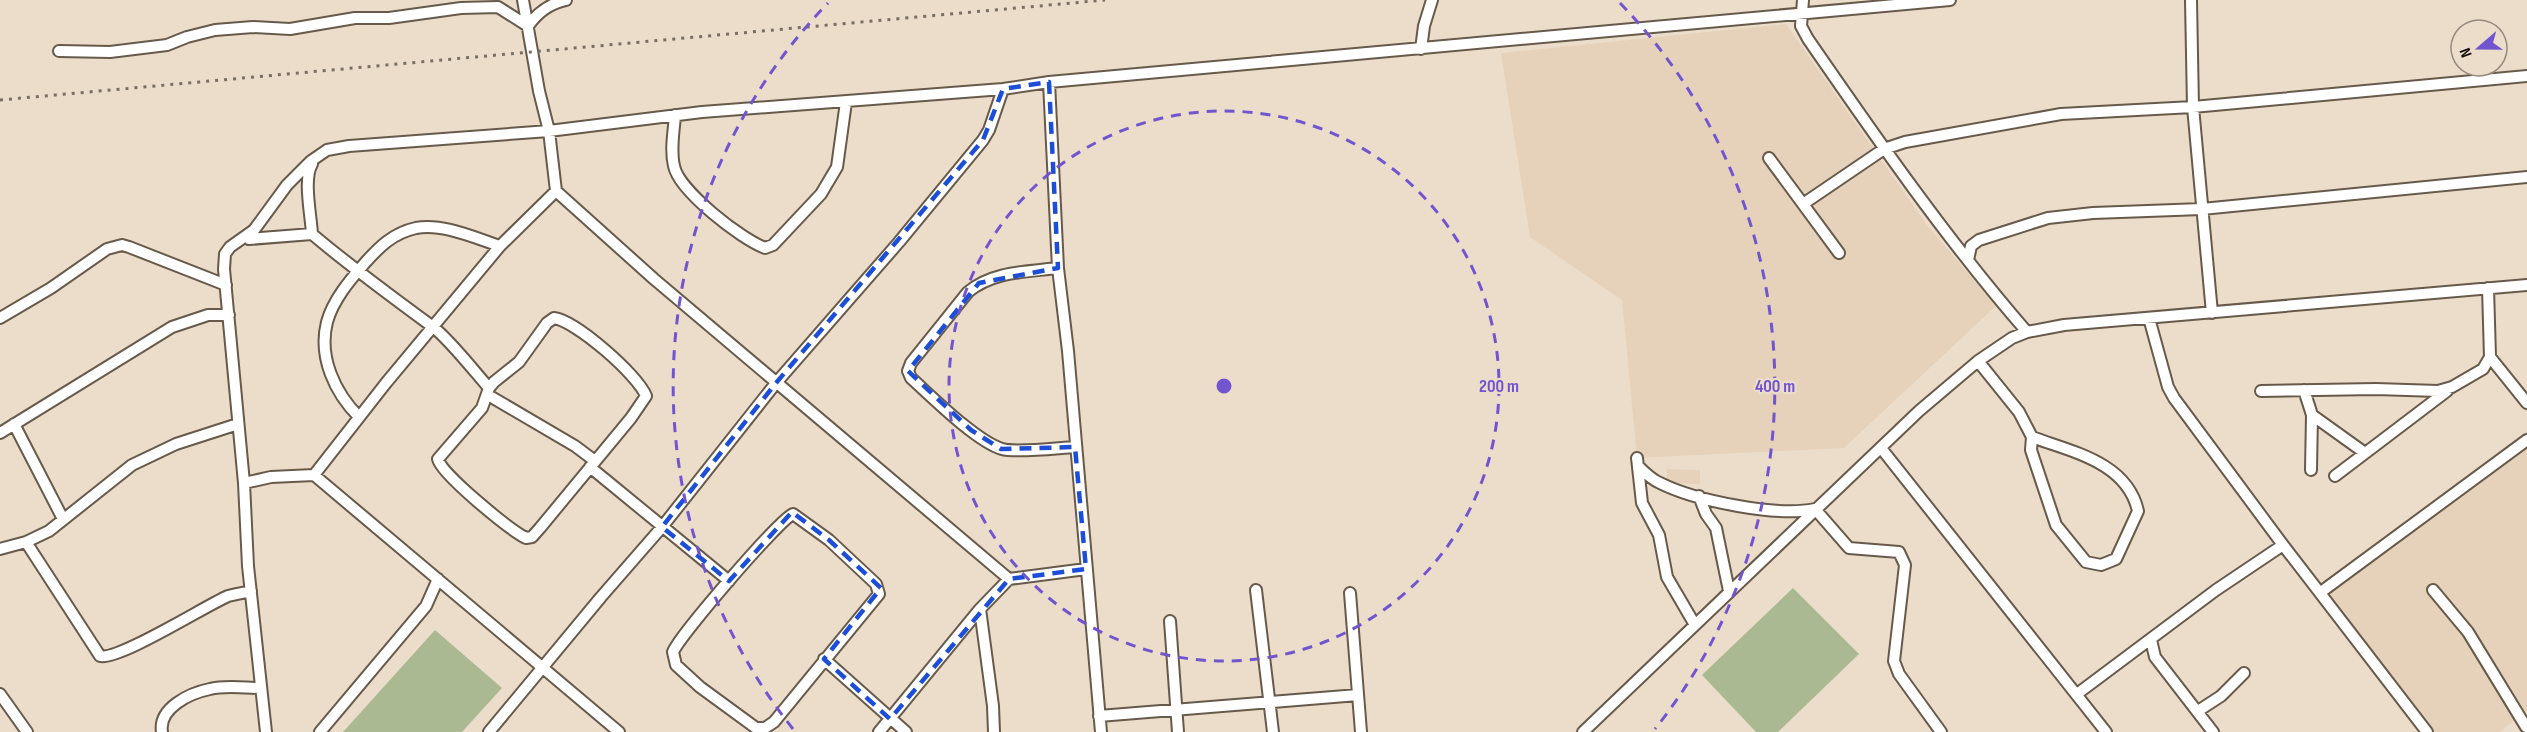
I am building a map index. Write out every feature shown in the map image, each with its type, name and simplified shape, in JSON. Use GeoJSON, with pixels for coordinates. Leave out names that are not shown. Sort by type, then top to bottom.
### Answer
{"type":"FeatureCollection","features":[{"type":"Feature","properties":{"kind":"street"},"geometry":{"type":"LineString","coordinates":[[523,0],[539,92],[549,131],[556,191],[654,279],[873,462],[1008,579]]}},
{"type":"Feature","properties":{"kind":"street"},"geometry":{"type":"LineString","coordinates":[[528,26],[536,15],[549,5],[566,0]]}},
{"type":"Feature","properties":{"kind":"street"},"geometry":{"type":"LineString","coordinates":[[1421,49],[1424,26],[1432,0]]}},
{"type":"Feature","properties":{"kind":"street"},"geometry":{"type":"LineString","coordinates":[[1803,0],[1802,26],[1808,39],[1884,149],[1968,260],[2027,332]]}},
{"type":"Feature","properties":{"kind":"street"},"geometry":{"type":"LineString","coordinates":[[266,732],[251,591],[244,483],[224,269],[225,254],[230,247],[247,236],[287,185],[327,150],[349,146],[549,131],[675,115],[1003,89],[1049,82],[1950,0]]}},
{"type":"Feature","properties":{"kind":"street"},"geometry":{"type":"LineString","coordinates":[[2191,0],[2193,107],[2212,313]]}},
{"type":"Feature","properties":{"kind":"street"},"geometry":{"type":"LineString","coordinates":[[59,51],[111,52],[167,45],[215,30],[253,27],[290,29],[355,18],[389,18],[460,8],[498,8],[528,26]]}},
{"type":"Feature","properties":{"kind":"street"},"geometry":{"type":"LineString","coordinates":[[1803,204],[1884,149],[1905,142],[2061,114],[2193,107],[2527,76]]}},
{"type":"Feature","properties":{"kind":"street"},"geometry":{"type":"LineString","coordinates":[[1049,82],[1058,268],[1068,351],[1101,732]]}},
{"type":"Feature","properties":{"kind":"street"},"geometry":{"type":"LineString","coordinates":[[489,732],[662,527],[776,383],[899,242],[983,140],[989,130],[1003,89]]}},
{"type":"Feature","properties":{"kind":"street"},"geometry":{"type":"LineString","coordinates":[[675,115],[672,151],[674,167],[684,188],[724,222],[765,248],[773,244],[821,194],[837,167],[846,102]]}},
{"type":"Feature","properties":{"kind":"street"},"geometry":{"type":"LineString","coordinates":[[312,234],[308,171],[318,156]]}},
{"type":"Feature","properties":{"kind":"street"},"geometry":{"type":"LineString","coordinates":[[1769,158],[1839,253]]}},
{"type":"Feature","properties":{"kind":"street"},"geometry":{"type":"LineString","coordinates":[[1968,260],[1971,246],[1979,240],[2048,218],[2093,213],[2202,209],[2527,177]]}},
{"type":"Feature","properties":{"kind":"street"},"geometry":{"type":"LineString","coordinates":[[314,475],[500,246],[556,191]]}},
{"type":"Feature","properties":{"kind":"street"},"geometry":{"type":"LineString","coordinates":[[359,417],[338,392],[331,377],[326,350],[327,322],[337,299],[357,272],[385,242],[398,234],[417,228],[436,227],[500,246]]}},
{"type":"Feature","properties":{"kind":"street"},"geometry":{"type":"LineString","coordinates":[[247,236],[260,239],[312,234],[357,272],[392,295],[433,327],[489,391],[575,446],[662,527],[729,581]]}},
{"type":"Feature","properties":{"kind":"street"},"geometry":{"type":"LineString","coordinates":[[0,318],[51,288],[114,246],[129,247],[226,285]]}},
{"type":"Feature","properties":{"kind":"street"},"geometry":{"type":"LineString","coordinates":[[1058,268],[992,277],[979,283],[968,292],[911,363],[908,371],[911,378],[971,430],[1001,449],[1016,451],[1075,447]]}},
{"type":"Feature","properties":{"kind":"street"},"geometry":{"type":"LineString","coordinates":[[1583,732],[1918,411],[1978,361],[2012,338],[2027,332],[2064,325],[2527,285]]}},
{"type":"Feature","properties":{"kind":"street"},"geometry":{"type":"LineString","coordinates":[[2335,476],[2452,387],[2483,369],[2490,357],[2488,288]]}},
{"type":"Feature","properties":{"kind":"street"},"geometry":{"type":"LineString","coordinates":[[1,428],[14,424],[172,327],[208,315],[229,315]]}},
{"type":"Feature","properties":{"kind":"street"},"geometry":{"type":"LineString","coordinates":[[2149,318],[2168,387],[2174,398],[2283,545],[2321,591],[2427,732]]}},
{"type":"Feature","properties":{"kind":"street"},"geometry":{"type":"LineString","coordinates":[[551,319],[561,319],[608,353],[637,382],[646,396],[593,464],[532,537],[522,536],[478,502],[439,464],[439,455],[477,415],[489,391],[519,362],[551,319]]}},
{"type":"Feature","properties":{"kind":"street"},"geometry":{"type":"LineString","coordinates":[[2490,357],[2524,391],[2527,403]]}},
{"type":"Feature","properties":{"kind":"street"},"geometry":{"type":"LineString","coordinates":[[1978,361],[2019,412],[2032,437],[2031,450],[2056,525],[2086,562],[2101,566],[2116,559],[2138,511],[2130,490],[2104,464],[2032,437]]}},
{"type":"Feature","properties":{"kind":"street"},"geometry":{"type":"LineString","coordinates":[[2261,391],[2376,389],[2438,391],[2452,387]]}},
{"type":"Feature","properties":{"kind":"street"},"geometry":{"type":"LineString","coordinates":[[2304,390],[2312,415],[2311,470]]}},
{"type":"Feature","properties":{"kind":"street"},"geometry":{"type":"LineString","coordinates":[[2312,415],[2365,453]]}},
{"type":"Feature","properties":{"kind":"street"},"geometry":{"type":"LineString","coordinates":[[14,424],[63,519]]}},
{"type":"Feature","properties":{"kind":"street"},"geometry":{"type":"LineString","coordinates":[[0,549],[26,542],[49,531],[132,465],[176,444],[238,424]]}},
{"type":"Feature","properties":{"kind":"street"},"geometry":{"type":"LineString","coordinates":[[2321,591],[2527,440]]}},
{"type":"Feature","properties":{"kind":"street"},"geometry":{"type":"LineString","coordinates":[[1881,448],[2106,732]]}},
{"type":"Feature","properties":{"kind":"street"},"geometry":{"type":"LineString","coordinates":[[1695,625],[1666,577],[1659,535],[1642,503],[1637,462],[1658,483],[1699,496],[1748,507],[1797,513],[1815,509]]}},
{"type":"Feature","properties":{"kind":"street"},"geometry":{"type":"LineString","coordinates":[[244,483],[271,477],[314,475],[619,732]]}},
{"type":"Feature","properties":{"kind":"street"},"geometry":{"type":"LineString","coordinates":[[1699,496],[1706,514],[1716,528],[1729,591]]}},
{"type":"Feature","properties":{"kind":"street"},"geometry":{"type":"LineString","coordinates":[[1815,509],[1849,548],[1899,552],[1903,558],[1905,565],[1894,661],[1899,674],[1941,732]]}},
{"type":"Feature","properties":{"kind":"street"},"geometry":{"type":"LineString","coordinates":[[790,515],[798,516],[829,540],[876,584],[879,594],[774,722],[765,728],[748,725],[676,665],[673,652],[729,581],[790,515]]}},
{"type":"Feature","properties":{"kind":"street"},"geometry":{"type":"LineString","coordinates":[[26,542],[100,656],[105,657],[128,648],[229,596],[251,591]]}},
{"type":"Feature","properties":{"kind":"street"},"geometry":{"type":"LineString","coordinates":[[2077,694],[2216,590],[2283,545]]}},
{"type":"Feature","properties":{"kind":"street"},"geometry":{"type":"LineString","coordinates":[[879,732],[980,609],[1008,579],[1086,569]]}},
{"type":"Feature","properties":{"kind":"street"},"geometry":{"type":"LineString","coordinates":[[320,732],[426,606],[438,579]]}},
{"type":"Feature","properties":{"kind":"street"},"geometry":{"type":"LineString","coordinates":[[1256,590],[1273,732]]}},
{"type":"Feature","properties":{"kind":"street"},"geometry":{"type":"LineString","coordinates":[[2433,590],[2468,632],[2523,730]]}},
{"type":"Feature","properties":{"kind":"street"},"geometry":{"type":"LineString","coordinates":[[1350,593],[1361,732]]}},
{"type":"Feature","properties":{"kind":"street"},"geometry":{"type":"LineString","coordinates":[[980,609],[993,706],[994,732]]}},
{"type":"Feature","properties":{"kind":"street"},"geometry":{"type":"LineString","coordinates":[[1170,621],[1174,709],[1178,732]]}},
{"type":"Feature","properties":{"kind":"street"},"geometry":{"type":"LineString","coordinates":[[2151,640],[2155,657],[2213,732]]}},
{"type":"Feature","properties":{"kind":"street"},"geometry":{"type":"LineString","coordinates":[[824,659],[906,732]]}},
{"type":"Feature","properties":{"kind":"street"},"geometry":{"type":"LineString","coordinates":[[2198,711],[2221,696],[2244,673]]}},
{"type":"Feature","properties":{"kind":"street"},"geometry":{"type":"LineString","coordinates":[[162,732],[161,727],[168,710],[185,698],[211,688],[261,688]]}},
{"type":"Feature","properties":{"kind":"street"},"geometry":{"type":"LineString","coordinates":[[0,694],[27,732]]}},
{"type":"Feature","properties":{"kind":"street"},"geometry":{"type":"LineString","coordinates":[[1099,716],[1358,694]]}},
{"type":"Feature","properties":{"kind":"highlighted area"},"geometry":{"type":"Polygon","coordinates":[[[1049,82],[1058,268],[979,283],[908,371],[971,430],[1001,449],[1075,447],[1086,569],[1009,579],[890,719],[824,659],[881,588],[829,540],[792,512],[729,581],[662,527],[776,383],[983,140],[1003,89],[1049,82]]]}},
{"type":"Feature","properties":{"kind":"shaded area"},"geometry":{"type":"Polygon","coordinates":[[[1786,24],[1927,225],[1996,306],[1844,448],[1637,458],[1622,300],[1530,237],[1501,53],[1786,24]]]}},
{"type":"Feature","properties":{"kind":"shaded area"},"geometry":{"type":"Polygon","coordinates":[[[2527,446],[2527,711],[2500,732],[2431,732],[2330,598],[2331,592],[2527,446]]]}},
{"type":"Feature","properties":{"kind":"shaded area"},"geometry":{"type":"Polygon","coordinates":[[[1667,469],[1700,470],[1700,484],[1667,483],[1667,469]]]}},
{"type":"Feature","properties":{"kind":"green space"},"geometry":{"type":"Polygon","coordinates":[[[1793,588],[1859,654],[1778,732],[1756,732],[1702,675],[1793,588]]]}},
{"type":"Feature","properties":{"kind":"green space"},"geometry":{"type":"Polygon","coordinates":[[[435,630],[502,688],[462,732],[343,732],[435,630]]]}},
{"type":"Feature","properties":{"kind":"railway"},"geometry":{"type":"LineString","coordinates":[[0,100],[1105,0]]}}]}
